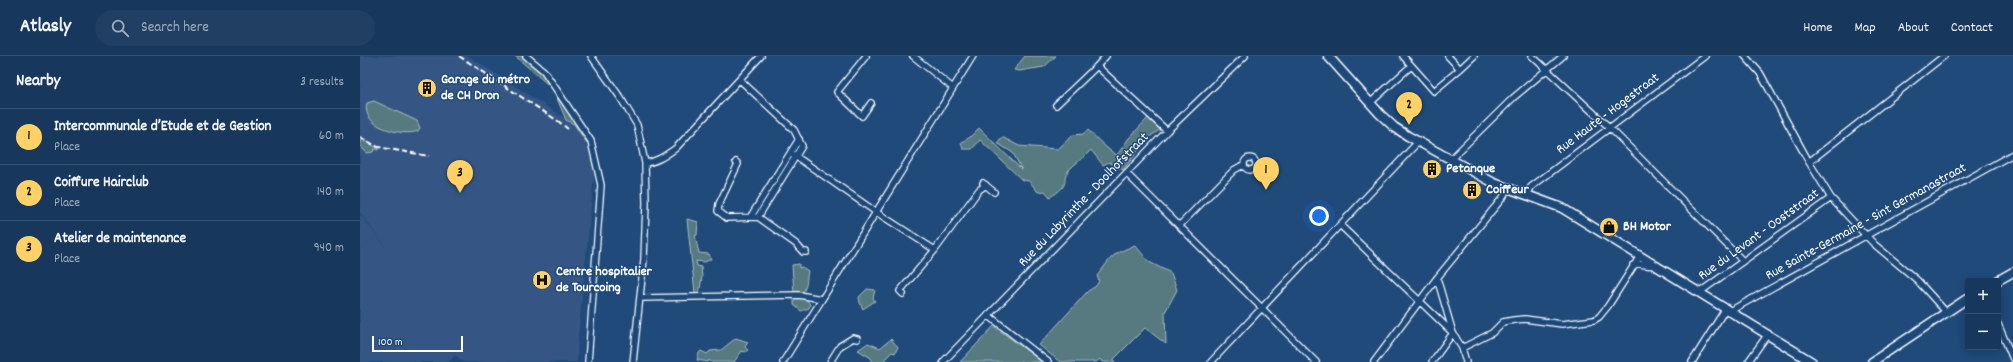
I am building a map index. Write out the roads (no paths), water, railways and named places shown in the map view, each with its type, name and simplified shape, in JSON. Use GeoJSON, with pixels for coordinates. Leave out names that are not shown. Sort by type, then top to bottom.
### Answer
{"type":"FeatureCollection","features":[{"type":"Feature","properties":{"kind":"street"},"geometry":{"type":"LineString","coordinates":[[526,56],[544,71],[591,141],[601,186],[588,362]]}},
{"type":"Feature","properties":{"kind":"street"},"geometry":{"type":"LineString","coordinates":[[591,56],[620,96],[637,125],[645,163],[646,203],[641,298],[633,362]]}},
{"type":"Feature","properties":{"kind":"street"},"geometry":{"type":"LineString","coordinates":[[645,163],[653,162],[662,158],[676,148],[761,56]]}},
{"type":"Feature","properties":{"kind":"street"},"geometry":{"type":"LineString","coordinates":[[866,56],[837,92],[862,116],[871,103]]}},
{"type":"Feature","properties":{"kind":"street"},"geometry":{"type":"LineString","coordinates":[[913,56],[952,88]]}},
{"type":"Feature","properties":{"kind":"street"},"geometry":{"type":"LineString","coordinates":[[783,362],[973,56]]}},
{"type":"Feature","properties":{"kind":"street"},"geometry":{"type":"LineString","coordinates":[[1056,105],[1106,56]]}},
{"type":"Feature","properties":{"kind":"street","name":"Rue du Labyrinthe - Doolhofstraat"},"geometry":{"type":"LineString","coordinates":[[943,362],[988,314],[1053,251],[1167,131],[1245,56]]}},
{"type":"Feature","properties":{"kind":"street"},"geometry":{"type":"LineString","coordinates":[[1328,56],[1370,103],[1394,127],[1418,142],[1494,183],[1528,194],[1562,208],[1812,362]]}},
{"type":"Feature","properties":{"kind":"street"},"geometry":{"type":"LineString","coordinates":[[1403,56],[1434,91],[1474,56]]}},
{"type":"Feature","properties":{"kind":"street"},"geometry":{"type":"LineString","coordinates":[[1448,56],[1460,69]]}},
{"type":"Feature","properties":{"kind":"street"},"geometry":{"type":"LineString","coordinates":[[1532,56],[1610,128],[1743,261]]}},
{"type":"Feature","properties":{"kind":"street"},"geometry":{"type":"LineString","coordinates":[[1451,160],[1492,118],[1563,56]]}},
{"type":"Feature","properties":{"kind":"street","name":"Rue Haute - Hogestraat"},"geometry":{"type":"LineString","coordinates":[[1528,194],[1531,187],[1705,56]]}},
{"type":"Feature","properties":{"kind":"street"},"geometry":{"type":"LineString","coordinates":[[1745,56],[1760,73],[1809,162],[1831,198],[1866,235],[1917,280],[1946,312]]}},
{"type":"Feature","properties":{"kind":"street"},"geometry":{"type":"LineString","coordinates":[[1809,162],[1944,56]]}},
{"type":"Feature","properties":{"kind":"street"},"geometry":{"type":"LineString","coordinates":[[1097,66],[1167,131]]}},
{"type":"Feature","properties":{"kind":"street"},"geometry":{"type":"LineString","coordinates":[[1370,103],[1411,66]]}},
{"type":"Feature","properties":{"kind":"street"},"geometry":{"type":"LineString","coordinates":[[740,80],[794,130],[802,146],[751,216]]}},
{"type":"Feature","properties":{"kind":"street"},"geometry":{"type":"LineString","coordinates":[[1211,362],[1418,142]]}},
{"type":"Feature","properties":{"kind":"street","name":"Rue Sainte-Germaine - Sint Germanastraat"},"geometry":{"type":"LineString","coordinates":[[1728,310],[2013,154]]}},
{"type":"Feature","properties":{"kind":"street"},"geometry":{"type":"LineString","coordinates":[[794,156],[935,250]]}},
{"type":"Feature","properties":{"kind":"street"},"geometry":{"type":"LineString","coordinates":[[758,217],[794,156]]}},
{"type":"Feature","properties":{"kind":"street"},"geometry":{"type":"LineString","coordinates":[[736,162],[738,164],[719,204],[718,211],[727,218],[751,216],[758,217],[796,244],[803,252],[806,252]]}},
{"type":"Feature","properties":{"kind":"street"},"geometry":{"type":"LineString","coordinates":[[1180,226],[1234,170],[1243,164]]}},
{"type":"Feature","properties":{"kind":"street"},"geometry":{"type":"LineString","coordinates":[[1127,174],[1316,362]]}},
{"type":"Feature","properties":{"kind":"street"},"geometry":{"type":"LineString","coordinates":[[903,294],[900,291],[935,250],[979,190],[985,184],[994,192]]}},
{"type":"Feature","properties":{"kind":"street"},"geometry":{"type":"LineString","coordinates":[[1374,362],[1437,278],[1504,196],[1508,187]]}},
{"type":"Feature","properties":{"kind":"street","name":"Rue du Levant - Ooststraat"},"geometry":{"type":"LineString","coordinates":[[1700,292],[1831,198]]}},
{"type":"Feature","properties":{"kind":"street"},"geometry":{"type":"LineString","coordinates":[[1340,225],[1453,333]]}},
{"type":"Feature","properties":{"kind":"street"},"geometry":{"type":"LineString","coordinates":[[1462,348],[1492,333],[1504,322],[1525,319],[1562,324],[1594,320],[1599,317],[1608,306],[1640,256]]}},
{"type":"Feature","properties":{"kind":"street"},"geometry":{"type":"LineString","coordinates":[[1633,266],[1641,264],[1649,266],[1654,265]]}},
{"type":"Feature","properties":{"kind":"street"},"geometry":{"type":"LineString","coordinates":[[2001,279],[2013,272]]}},
{"type":"Feature","properties":{"kind":"street"},"geometry":{"type":"LineString","coordinates":[[1437,278],[1453,333],[1462,348],[1466,362]]}},
{"type":"Feature","properties":{"kind":"street"},"geometry":{"type":"LineString","coordinates":[[641,298],[800,295],[822,299]]}},
{"type":"Feature","properties":{"kind":"street"},"geometry":{"type":"LineString","coordinates":[[1872,362],[1965,300]]}},
{"type":"Feature","properties":{"kind":"street"},"geometry":{"type":"LineString","coordinates":[[1692,362],[1728,310]]}},
{"type":"Feature","properties":{"kind":"street"},"geometry":{"type":"LineString","coordinates":[[988,314],[1048,362]]}},
{"type":"Feature","properties":{"kind":"street"},"geometry":{"type":"LineString","coordinates":[[2001,331],[2013,359]]}},
{"type":"Feature","properties":{"kind":"street"},"geometry":{"type":"LineString","coordinates":[[1432,362],[1453,333]]}},
{"type":"Feature","properties":{"kind":"street"},"geometry":{"type":"LineString","coordinates":[[1748,362],[1768,334]]}},
{"type":"Feature","properties":{"kind":"street"},"geometry":{"type":"LineString","coordinates":[[830,362],[840,346],[853,338],[858,339]]}},
{"type":"Feature","properties":{"kind":"railway"},"geometry":{"type":"LineString","coordinates":[[459,56],[568,129]]}},
{"type":"Feature","properties":{"kind":"railway"},"geometry":{"type":"LineString","coordinates":[[360,137],[378,147],[429,156]]}},
{"type":"Feature","properties":{"kind":"place","name":"Garage du métro de CH Dron"},"geometry":{"type":"Point","coordinates":[427,88]}},
{"type":"Feature","properties":{"kind":"place","name":"Coiffure Hairclub"},"geometry":{"type":"Point","coordinates":[1409,125]}},
{"type":"Feature","properties":{"kind":"place","name":"Petanque"},"geometry":{"type":"Point","coordinates":[1432,169]}},
{"type":"Feature","properties":{"kind":"place","name":"Intercommunale d’Etude et de Gestion"},"geometry":{"type":"Point","coordinates":[1266,190]}},
{"type":"Feature","properties":{"kind":"place","name":"Coiffeur"},"geometry":{"type":"Point","coordinates":[1472,190]}},
{"type":"Feature","properties":{"kind":"place","name":"Atelier de maintenance"},"geometry":{"type":"Point","coordinates":[460,193]}},
{"type":"Feature","properties":{"kind":"place","name":"BH Motor"},"geometry":{"type":"Point","coordinates":[1609,227]}},
{"type":"Feature","properties":{"kind":"place","name":"Centre hospitalier de Tourcoing"},"geometry":{"type":"Point","coordinates":[542,280]}}]}
